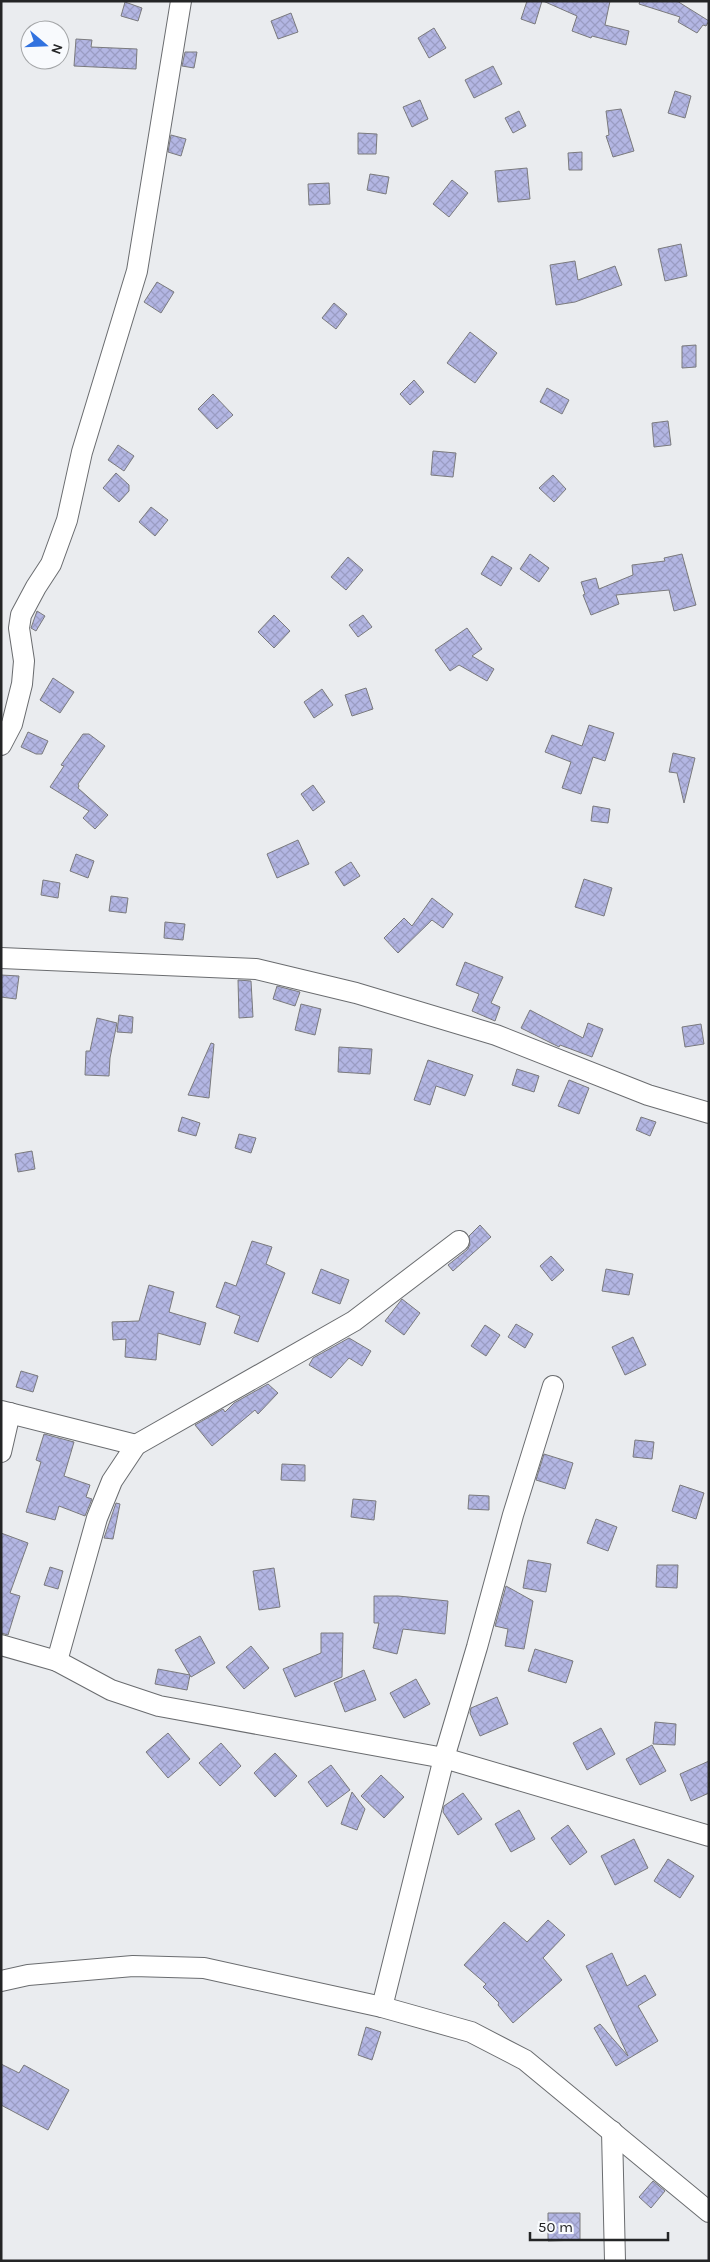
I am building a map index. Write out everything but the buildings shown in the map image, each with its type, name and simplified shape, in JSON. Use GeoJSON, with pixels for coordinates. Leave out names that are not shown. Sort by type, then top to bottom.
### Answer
{"type":"FeatureCollection","features":[{"type":"Feature","properties":{"kind":"street"},"geometry":{"type":"LineString","coordinates":[[1,745],[12,724],[22,684],[24,661],[19,628],[21,615],[51,564],[67,520],[82,452],[137,271],[181,1]]}},
{"type":"Feature","properties":{"kind":"street"},"geometry":{"type":"LineString","coordinates":[[1,958],[256,969],[356,993],[496,1035],[648,1095],[709,1113]]}},
{"type":"Feature","properties":{"kind":"street"},"geometry":{"type":"LineString","coordinates":[[57,1661],[97,1518],[112,1481],[136,1445],[354,1321],[459,1241]]}},
{"type":"Feature","properties":{"kind":"street"},"geometry":{"type":"LineString","coordinates":[[382,2007],[444,1758],[513,1516],[553,1386]]}},
{"type":"Feature","properties":{"kind":"street"},"geometry":{"type":"LineString","coordinates":[[1,1452],[6,1412],[136,1445]]}},
{"type":"Feature","properties":{"kind":"street"},"geometry":{"type":"LineString","coordinates":[[1,1645],[57,1661],[111,1690],[159,1706],[444,1758],[709,1836]]}},
{"type":"Feature","properties":{"kind":"street"},"geometry":{"type":"LineString","coordinates":[[1,1981],[28,1975],[133,1966],[204,1968],[382,2007],[471,2032],[525,2060],[709,2212]]}},
{"type":"Feature","properties":{"kind":"street"},"geometry":{"type":"LineString","coordinates":[[612,2131],[614,2261]]}}]}
